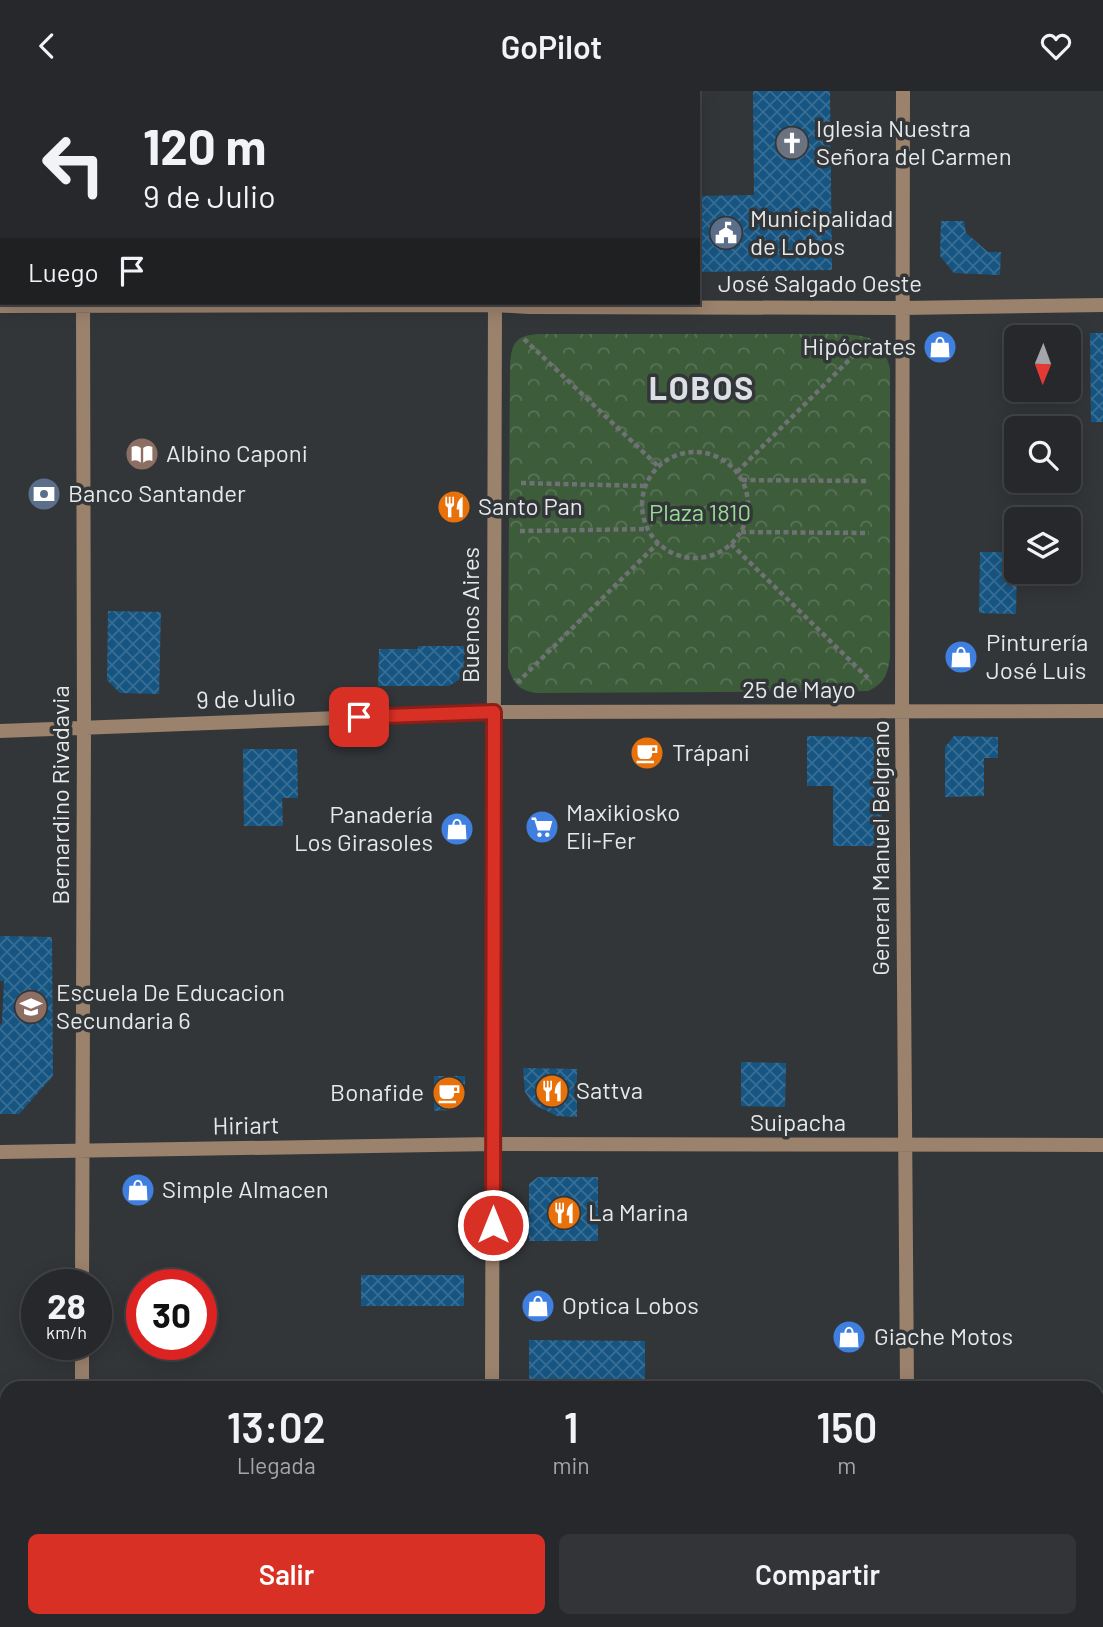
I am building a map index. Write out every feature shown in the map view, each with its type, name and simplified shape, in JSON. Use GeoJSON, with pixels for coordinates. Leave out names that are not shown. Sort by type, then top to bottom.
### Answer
{"type":"FeatureCollection","features":[{"type":"Feature","properties":{"kind":"street","name":"General Manuel Belgrano"},"geometry":{"type":"LineString","coordinates":[[903,91],[902,711],[907,1381]]}},
{"type":"Feature","properties":{"kind":"street","name":"José Salgado Oeste"},"geometry":{"type":"LineString","coordinates":[[0,306],[83,305]]}},
{"type":"Feature","properties":{"kind":"street","name":"Bernardino Rivadavia"},"geometry":{"type":"LineString","coordinates":[[82,1269],[83,305]]}},
{"type":"Feature","properties":{"kind":"street","name":"Buenos Aires"},"geometry":{"type":"LineString","coordinates":[[492,1381],[495,305]]}},
{"type":"Feature","properties":{"kind":"street","name":"José Salgado Oeste"},"geometry":{"type":"LineString","coordinates":[[506,305],[902,308],[1103,305]]}},
{"type":"Feature","properties":{"kind":"street","name":"25 de Mayo"},"geometry":{"type":"LineString","coordinates":[[494,712],[1103,711]]}},
{"type":"Feature","properties":{"kind":"street","name":"9 de Julio"},"geometry":{"type":"LineString","coordinates":[[0,731],[494,712]]}},
{"type":"Feature","properties":{"kind":"street","name":"Suipacha"},"geometry":{"type":"LineString","coordinates":[[493,1144],[1103,1145]]}},
{"type":"Feature","properties":{"kind":"street","name":"Hiriart"},"geometry":{"type":"LineString","coordinates":[[0,1151],[81,1152],[493,1144]]}},
{"type":"Feature","properties":{"kind":"street"},"geometry":{"type":"LineString","coordinates":[[82,1360],[82,1381]]}},
{"type":"Feature","properties":{"kind":"path"},"geometry":{"type":"LineString","coordinates":[[524,339],[659,467]]}},
{"type":"Feature","properties":{"kind":"path"},"geometry":{"type":"LineString","coordinates":[[737,472],[870,339]]}},
{"type":"Feature","properties":{"kind":"path"},"geometry":{"type":"LineString","coordinates":[[690,453],[723,460],[737,472],[748,501],[747,517],[741,532],[731,544],[718,553],[702,558],[671,552],[658,543],[648,529],[643,513],[646,486],[659,467],[673,457],[690,453]]}},
{"type":"Feature","properties":{"kind":"path"},"geometry":{"type":"LineString","coordinates":[[741,480],[869,481]]}},
{"type":"Feature","properties":{"kind":"path"},"geometry":{"type":"LineString","coordinates":[[521,483],[646,486]]}},
{"type":"Feature","properties":{"kind":"path"},"geometry":{"type":"LineString","coordinates":[[520,531],[648,529]]}},
{"type":"Feature","properties":{"kind":"path"},"geometry":{"type":"LineString","coordinates":[[741,532],[869,533]]}},
{"type":"Feature","properties":{"kind":"path"},"geometry":{"type":"LineString","coordinates":[[517,683],[658,543]]}},
{"type":"Feature","properties":{"kind":"path"},"geometry":{"type":"LineString","coordinates":[[731,544],[868,678]]}},
{"type":"Feature","properties":{"kind":"green space","name":"Plaza 1810"},"geometry":{"type":"Polygon","coordinates":[[[538,334],[840,334],[867,337],[878,344],[890,368],[890,658],[882,682],[868,691],[536,693],[518,685],[508,667],[510,363],[516,341],[538,334]]]}},
{"type":"Feature","properties":{"kind":"building","name":"Iglesia Nuestra Señora del Carmen"},"geometry":{"type":"Polygon","coordinates":[[[753,91],[830,91],[832,270],[700,272],[700,196],[754,195],[753,91]]]}},
{"type":"Feature","properties":{"kind":"building"},"geometry":{"type":"Polygon","coordinates":[[[941,221],[964,221],[966,233],[988,252],[1001,252],[1000,275],[954,273],[940,256],[941,221]]]}},
{"type":"Feature","properties":{"kind":"building"},"geometry":{"type":"Polygon","coordinates":[[[1090,333],[1103,333],[1103,422],[1091,422],[1090,333]]]}},
{"type":"Feature","properties":{"kind":"building"},"geometry":{"type":"Polygon","coordinates":[[[980,552],[1004,552],[1004,584],[1016,584],[1016,614],[979,613],[980,552]]]}},
{"type":"Feature","properties":{"kind":"building"},"geometry":{"type":"Polygon","coordinates":[[[108,611],[161,612],[159,694],[120,693],[107,680],[108,611]]]}},
{"type":"Feature","properties":{"kind":"building"},"geometry":{"type":"Polygon","coordinates":[[[418,646],[465,646],[465,676],[449,686],[378,686],[379,649],[418,649],[418,646]]]}},
{"type":"Feature","properties":{"kind":"building"},"geometry":{"type":"Polygon","coordinates":[[[807,736],[870,737],[882,749],[882,846],[833,846],[833,786],[807,786],[807,736]]]}},
{"type":"Feature","properties":{"kind":"building"},"geometry":{"type":"Polygon","coordinates":[[[954,736],[998,737],[998,758],[984,758],[984,796],[945,797],[945,747],[954,736]]]}},
{"type":"Feature","properties":{"kind":"building"},"geometry":{"type":"Polygon","coordinates":[[[243,749],[297,749],[298,798],[282,798],[283,826],[244,826],[243,749]]]}},
{"type":"Feature","properties":{"kind":"building"},"geometry":{"type":"Polygon","coordinates":[[[0,936],[52,937],[53,1076],[19,1114],[0,1114],[0,1025],[4,981],[0,981],[0,936]]]}},
{"type":"Feature","properties":{"kind":"building"},"geometry":{"type":"Polygon","coordinates":[[[741,1062],[786,1063],[785,1107],[741,1106],[741,1062]]]}},
{"type":"Feature","properties":{"kind":"building"},"geometry":{"type":"Polygon","coordinates":[[[523,1068],[577,1069],[577,1117],[557,1116],[533,1104],[525,1092],[523,1068]]]}},
{"type":"Feature","properties":{"kind":"building"},"geometry":{"type":"Polygon","coordinates":[[[434,1076],[465,1076],[465,1096],[456,1108],[434,1111],[434,1076]]]}},
{"type":"Feature","properties":{"kind":"building","name":"La Marina"},"geometry":{"type":"Polygon","coordinates":[[[538,1177],[598,1177],[598,1241],[529,1241],[529,1184],[538,1177]]]}},
{"type":"Feature","properties":{"kind":"building"},"geometry":{"type":"Polygon","coordinates":[[[361,1275],[464,1275],[464,1306],[361,1306],[361,1275]]]}},
{"type":"Feature","properties":{"kind":"building"},"geometry":{"type":"Polygon","coordinates":[[[529,1340],[645,1341],[645,1381],[529,1381],[529,1340]]]}},
{"type":"Feature","properties":{"kind":"place","name":"Iglesia Nuestra Señora del Carmen"},"geometry":{"type":"Point","coordinates":[792,143]}},
{"type":"Feature","properties":{"kind":"place","name":"Municipalidad de Lobos"},"geometry":{"type":"Point","coordinates":[726,233]}},
{"type":"Feature","properties":{"kind":"place","name":"Hipócrates"},"geometry":{"type":"Point","coordinates":[940,347]}},
{"type":"Feature","properties":{"kind":"place","name":"Albino Caponi"},"geometry":{"type":"Point","coordinates":[142,454]}},
{"type":"Feature","properties":{"kind":"place","name":"Banco Santander"},"geometry":{"type":"Point","coordinates":[44,494]}},
{"type":"Feature","properties":{"kind":"place","name":"Santo Pan"},"geometry":{"type":"Point","coordinates":[454,507]}},
{"type":"Feature","properties":{"kind":"place","name":"Pinturería José Luis"},"geometry":{"type":"Point","coordinates":[961,657]}},
{"type":"Feature","properties":{"kind":"place","name":"Trápani"},"geometry":{"type":"Point","coordinates":[647,753]}},
{"type":"Feature","properties":{"kind":"place","name":"Maxikiosko Eli-Fer"},"geometry":{"type":"Point","coordinates":[542,827]}},
{"type":"Feature","properties":{"kind":"place","name":"Panadería Los Girasoles"},"geometry":{"type":"Point","coordinates":[457,829]}},
{"type":"Feature","properties":{"kind":"place","name":"Escuela De Educacion Secundaria 6"},"geometry":{"type":"Point","coordinates":[31,1007]}},
{"type":"Feature","properties":{"kind":"place","name":"Sattva"},"geometry":{"type":"Point","coordinates":[552,1091]}},
{"type":"Feature","properties":{"kind":"place","name":"Bonafide"},"geometry":{"type":"Point","coordinates":[449,1093]}},
{"type":"Feature","properties":{"kind":"place","name":"Simple Almacen"},"geometry":{"type":"Point","coordinates":[138,1190]}},
{"type":"Feature","properties":{"kind":"place","name":"La Marina"},"geometry":{"type":"Point","coordinates":[564,1213]}},
{"type":"Feature","properties":{"kind":"place","name":"Optica Lobos"},"geometry":{"type":"Point","coordinates":[538,1306]}},
{"type":"Feature","properties":{"kind":"place","name":"Giache Motos"},"geometry":{"type":"Point","coordinates":[849,1337]}},
{"type":"Feature","properties":{"kind":"district","name":"LOBOS"},"geometry":{"type":"Point","coordinates":[702,389]}},
{"type":"Feature","properties":{"kind":"route"},"geometry":{"type":"LineString","coordinates":[[359,717],[494,712],[493,1225]]}}]}
